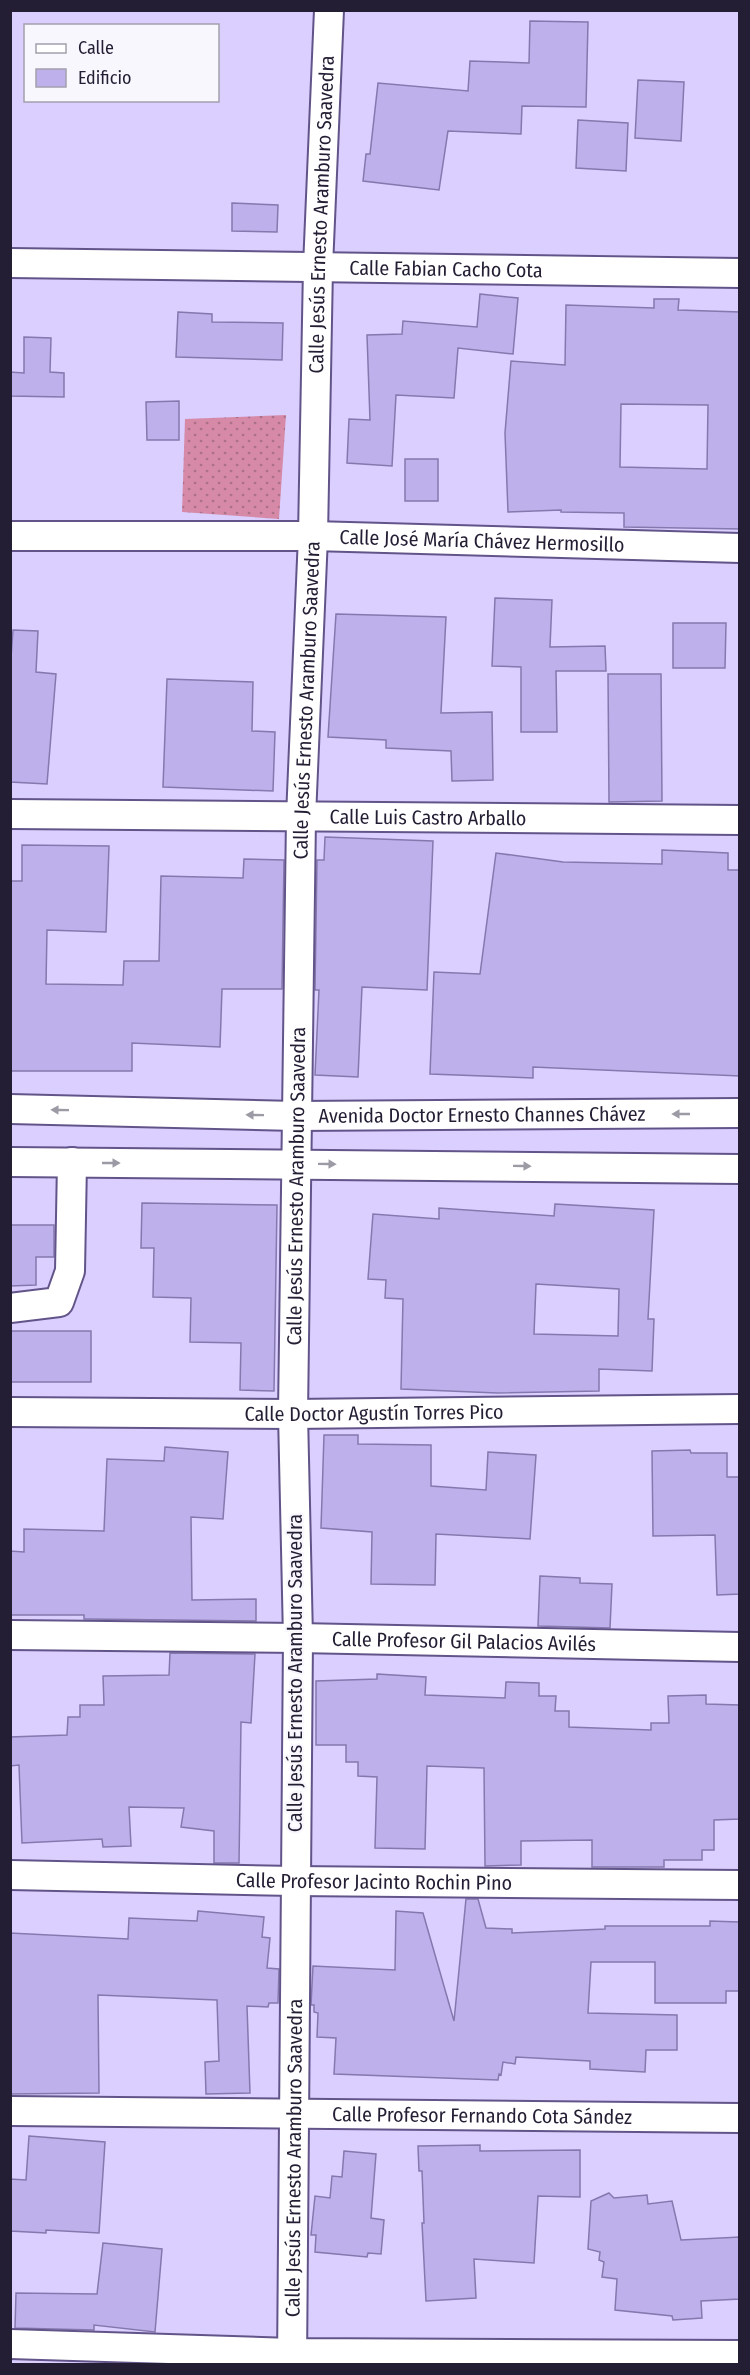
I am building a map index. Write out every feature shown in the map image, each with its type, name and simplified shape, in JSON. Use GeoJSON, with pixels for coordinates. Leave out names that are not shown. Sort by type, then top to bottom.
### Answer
{"type":"FeatureCollection","features":[{"type":"Feature","properties":{"kind":"street","name":"Calle Jesús Ernesto Aramburo Saavedra"},"geometry":{"type":"LineString","coordinates":[[292,2359],[294,1881],[298,1638],[293,1414],[296,1116],[301,817],[313,536],[318,267],[329,10]]}},
{"type":"Feature","properties":{"kind":"street","name":"Calle Fabian Cacho Cota"},"geometry":{"type":"LineString","coordinates":[[10,263],[740,273]]}},
{"type":"Feature","properties":{"kind":"street","name":"Calle José María Chávez Hermosillo"},"geometry":{"type":"LineString","coordinates":[[10,536],[313,536],[740,548]]}},
{"type":"Feature","properties":{"kind":"street","name":"Calle Luis Castro Arballo"},"geometry":{"type":"LineString","coordinates":[[10,814],[740,820]]}},
{"type":"Feature","properties":{"kind":"street","name":"Avenida Doctor Ernesto Channes Chávez"},"geometry":{"type":"LineString","coordinates":[[10,1108],[296,1116],[740,1113]]}},
{"type":"Feature","properties":{"kind":"street"},"geometry":{"type":"LineString","coordinates":[[10,1162],[740,1169]]}},
{"type":"Feature","properties":{"kind":"street"},"geometry":{"type":"LineString","coordinates":[[10,1308],[59,1302],[70,1271],[72,1162]]}},
{"type":"Feature","properties":{"kind":"street","name":"Calle Doctor Agustín Torres Pico"},"geometry":{"type":"LineString","coordinates":[[10,1412],[293,1414],[740,1409]]}},
{"type":"Feature","properties":{"kind":"street","name":"Calle Profesor Gil Palacios Avilés"},"geometry":{"type":"LineString","coordinates":[[10,1635],[740,1647]]}},
{"type":"Feature","properties":{"kind":"street","name":"Calle Profesor Jacinto Rochin Pino"},"geometry":{"type":"LineString","coordinates":[[10,1875],[294,1881],[740,1884]]}},
{"type":"Feature","properties":{"kind":"street","name":"Calle Profesor Fernando Cota Sández"},"geometry":{"type":"LineString","coordinates":[[10,2112],[740,2118]]}},
{"type":"Feature","properties":{"kind":"street"},"geometry":{"type":"LineString","coordinates":[[10,2344],[292,2359],[740,2355]]}},
{"type":"Feature","properties":{"kind":"shaded area"},"geometry":{"type":"Polygon","coordinates":[[[286,415],[279,519],[182,512],[185,419],[286,415]]]}},
{"type":"Feature","properties":{"kind":"building"},"geometry":{"type":"Polygon","coordinates":[[[530,21],[588,22],[586,107],[522,106],[521,134],[448,131],[439,190],[363,181],[366,154],[370,154],[378,83],[468,91],[470,61],[529,63],[530,21]]]}},
{"type":"Feature","properties":{"kind":"building"},"geometry":{"type":"Polygon","coordinates":[[[638,80],[684,82],[681,141],[635,138],[638,80]]]}},
{"type":"Feature","properties":{"kind":"building"},"geometry":{"type":"Polygon","coordinates":[[[578,120],[628,123],[626,171],[576,168],[578,120]]]}},
{"type":"Feature","properties":{"kind":"building"},"geometry":{"type":"Polygon","coordinates":[[[232,203],[278,205],[277,232],[232,231],[232,203]]]}},
{"type":"Feature","properties":{"kind":"building"},"geometry":{"type":"Polygon","coordinates":[[[480,294],[518,298],[513,354],[458,348],[454,398],[396,395],[392,466],[347,463],[349,419],[370,420],[367,335],[402,334],[403,321],[477,327],[480,294]]]}},
{"type":"Feature","properties":{"kind":"building"},"geometry":{"type":"Polygon","coordinates":[[[654,299],[679,299],[678,310],[740,312],[740,529],[624,527],[624,513],[561,512],[561,510],[508,512],[505,433],[511,361],[565,365],[566,305],[654,308],[654,299]],[[621,404],[620,467],[707,469],[708,405],[621,404]]]}},
{"type":"Feature","properties":{"kind":"building"},"geometry":{"type":"Polygon","coordinates":[[[178,312],[212,314],[212,322],[283,323],[282,360],[176,357],[178,312]]]}},
{"type":"Feature","properties":{"kind":"building"},"geometry":{"type":"Polygon","coordinates":[[[24,337],[51,338],[50,372],[64,373],[64,397],[10,396],[10,372],[24,373],[24,337]]]}},
{"type":"Feature","properties":{"kind":"building"},"geometry":{"type":"Polygon","coordinates":[[[179,401],[179,440],[147,440],[146,402],[179,401]]]}},
{"type":"Feature","properties":{"kind":"building"},"geometry":{"type":"Polygon","coordinates":[[[405,459],[438,459],[438,501],[405,501],[405,459]]]}},
{"type":"Feature","properties":{"kind":"building"},"geometry":{"type":"Polygon","coordinates":[[[495,598],[552,600],[550,647],[605,646],[606,671],[556,671],[557,732],[521,732],[521,667],[492,666],[495,598]]]}},
{"type":"Feature","properties":{"kind":"building"},"geometry":{"type":"Polygon","coordinates":[[[336,614],[446,617],[441,713],[492,712],[493,780],[452,781],[451,751],[386,748],[386,740],[328,737],[336,614]]]}},
{"type":"Feature","properties":{"kind":"building"},"geometry":{"type":"Polygon","coordinates":[[[673,623],[726,623],[725,668],[673,668],[673,623]]]}},
{"type":"Feature","properties":{"kind":"building"},"geometry":{"type":"Polygon","coordinates":[[[13,630],[38,631],[36,672],[56,674],[47,784],[10,782],[10,671],[13,630]]]}},
{"type":"Feature","properties":{"kind":"building"},"geometry":{"type":"Polygon","coordinates":[[[608,674],[661,674],[662,801],[609,802],[608,674]]]}},
{"type":"Feature","properties":{"kind":"building"},"geometry":{"type":"Polygon","coordinates":[[[167,679],[253,682],[252,731],[275,732],[273,791],[163,787],[167,679]]]}},
{"type":"Feature","properties":{"kind":"building"},"geometry":{"type":"Polygon","coordinates":[[[325,837],[433,841],[427,990],[362,987],[358,1077],[315,1075],[319,990],[315,990],[317,860],[324,860],[325,837]]]}},
{"type":"Feature","properties":{"kind":"building"},"geometry":{"type":"Polygon","coordinates":[[[22,845],[109,846],[106,932],[47,930],[46,984],[123,985],[124,961],[159,961],[161,876],[243,878],[244,859],[284,860],[282,989],[222,989],[220,1047],[132,1043],[132,1071],[10,1071],[10,881],[22,881],[22,845]]]}},
{"type":"Feature","properties":{"kind":"building"},"geometry":{"type":"Polygon","coordinates":[[[662,850],[728,853],[728,870],[740,870],[740,1076],[533,1067],[533,1078],[430,1074],[434,972],[480,974],[496,853],[563,862],[662,864],[662,850]]]}},
{"type":"Feature","properties":{"kind":"building"},"geometry":{"type":"Polygon","coordinates":[[[142,1203],[277,1205],[274,1391],[240,1390],[241,1343],[190,1342],[191,1298],[153,1297],[154,1248],[141,1248],[142,1203]]]}},
{"type":"Feature","properties":{"kind":"building"},"geometry":{"type":"Polygon","coordinates":[[[555,1204],[654,1210],[648,1319],[654,1319],[652,1371],[599,1369],[599,1391],[497,1393],[401,1389],[403,1299],[385,1298],[386,1280],[368,1279],[373,1214],[439,1219],[439,1208],[554,1216],[555,1204]],[[536,1284],[534,1334],[618,1336],[619,1289],[536,1284]]]}},
{"type":"Feature","properties":{"kind":"building"},"geometry":{"type":"Polygon","coordinates":[[[10,1225],[54,1225],[54,1257],[36,1257],[36,1285],[10,1286],[10,1225]]]}},
{"type":"Feature","properties":{"kind":"building"},"geometry":{"type":"Polygon","coordinates":[[[10,1331],[91,1331],[91,1382],[10,1382],[10,1331]]]}},
{"type":"Feature","properties":{"kind":"building"},"geometry":{"type":"Polygon","coordinates":[[[324,1435],[358,1435],[358,1444],[431,1445],[431,1486],[486,1490],[488,1452],[536,1455],[530,1539],[436,1534],[435,1585],[371,1584],[372,1532],[321,1528],[324,1435]]]}},
{"type":"Feature","properties":{"kind":"building"},"geometry":{"type":"Polygon","coordinates":[[[165,1447],[228,1452],[223,1519],[191,1517],[192,1600],[256,1599],[256,1621],[84,1619],[84,1615],[10,1615],[10,1551],[24,1552],[24,1529],[104,1531],[107,1459],[164,1461],[165,1447]]]}},
{"type":"Feature","properties":{"kind":"building"},"geometry":{"type":"Polygon","coordinates":[[[690,1450],[691,1453],[727,1453],[727,1477],[740,1477],[740,1594],[717,1595],[715,1535],[653,1536],[652,1451],[690,1450]]]}},
{"type":"Feature","properties":{"kind":"building"},"geometry":{"type":"Polygon","coordinates":[[[540,1576],[580,1578],[580,1583],[612,1584],[610,1628],[538,1626],[540,1576]]]}},
{"type":"Feature","properties":{"kind":"building"},"geometry":{"type":"Polygon","coordinates":[[[170,1653],[255,1654],[251,1723],[241,1722],[239,1863],[214,1863],[214,1831],[181,1827],[184,1808],[129,1807],[131,1846],[103,1847],[102,1839],[22,1843],[19,1765],[10,1766],[10,1737],[67,1735],[68,1717],[80,1717],[80,1705],[104,1705],[103,1676],[169,1675],[170,1653]]]}},
{"type":"Feature","properties":{"kind":"building"},"geometry":{"type":"Polygon","coordinates":[[[377,1674],[426,1677],[425,1695],[505,1698],[506,1682],[539,1683],[539,1696],[556,1696],[555,1711],[569,1711],[569,1727],[651,1730],[651,1723],[669,1723],[668,1696],[706,1695],[706,1704],[740,1705],[740,1819],[714,1820],[714,1850],[702,1850],[702,1860],[664,1860],[664,1867],[592,1867],[592,1840],[521,1841],[521,1865],[485,1866],[484,1768],[427,1766],[425,1849],[375,1848],[377,1777],[358,1776],[358,1762],[346,1762],[346,1745],[316,1745],[316,1681],[377,1679],[377,1674]]]}},
{"type":"Feature","properties":{"kind":"building"},"geometry":{"type":"Polygon","coordinates":[[[466,1899],[478,1899],[486,1928],[512,1929],[512,1933],[605,1929],[605,1926],[710,1926],[710,1921],[739,1922],[740,1991],[726,1991],[726,2003],[655,2003],[655,1962],[591,1962],[588,2013],[677,2015],[677,2050],[646,2050],[645,2072],[590,2069],[590,2061],[516,2057],[515,2064],[503,2062],[498,2080],[334,2074],[336,2038],[317,2037],[318,2013],[314,2012],[314,2005],[311,2005],[313,1966],[395,1970],[396,1911],[423,1913],[454,2021],[466,1899]]]}},
{"type":"Feature","properties":{"kind":"building"},"geometry":{"type":"Polygon","coordinates":[[[198,1911],[264,1917],[262,1937],[270,1938],[267,1968],[279,1969],[278,2003],[269,2003],[268,2007],[247,2006],[250,2093],[206,2094],[205,2062],[219,2061],[217,2000],[98,1995],[99,2093],[10,2094],[10,1933],[128,1939],[129,1918],[197,1921],[198,1911]]]}},
{"type":"Feature","properties":{"kind":"building"},"geometry":{"type":"Polygon","coordinates":[[[29,2136],[105,2142],[99,2233],[46,2230],[46,2233],[10,2231],[10,2179],[26,2180],[29,2136]]]}},
{"type":"Feature","properties":{"kind":"building"},"geometry":{"type":"Polygon","coordinates":[[[480,2145],[480,2151],[580,2150],[580,2197],[538,2196],[534,2263],[474,2259],[476,2298],[426,2301],[422,2171],[419,2171],[418,2146],[480,2145]]]}},
{"type":"Feature","properties":{"kind":"building"},"geometry":{"type":"Polygon","coordinates":[[[344,2151],[376,2154],[371,2218],[384,2220],[381,2254],[368,2253],[367,2257],[315,2252],[316,2235],[311,2235],[315,2196],[330,2198],[332,2176],[342,2177],[344,2151]]]}},
{"type":"Feature","properties":{"kind":"building"},"geometry":{"type":"Polygon","coordinates":[[[609,2193],[614,2198],[647,2195],[648,2204],[672,2201],[681,2240],[740,2237],[740,2299],[701,2301],[702,2318],[673,2320],[672,2316],[615,2310],[617,2279],[602,2277],[604,2262],[599,2260],[600,2252],[588,2249],[591,2201],[609,2193]]]}},
{"type":"Feature","properties":{"kind":"building"},"geometry":{"type":"Polygon","coordinates":[[[103,2243],[162,2249],[155,2332],[94,2325],[94,2330],[15,2328],[16,2293],[97,2294],[103,2243]]]}}]}
